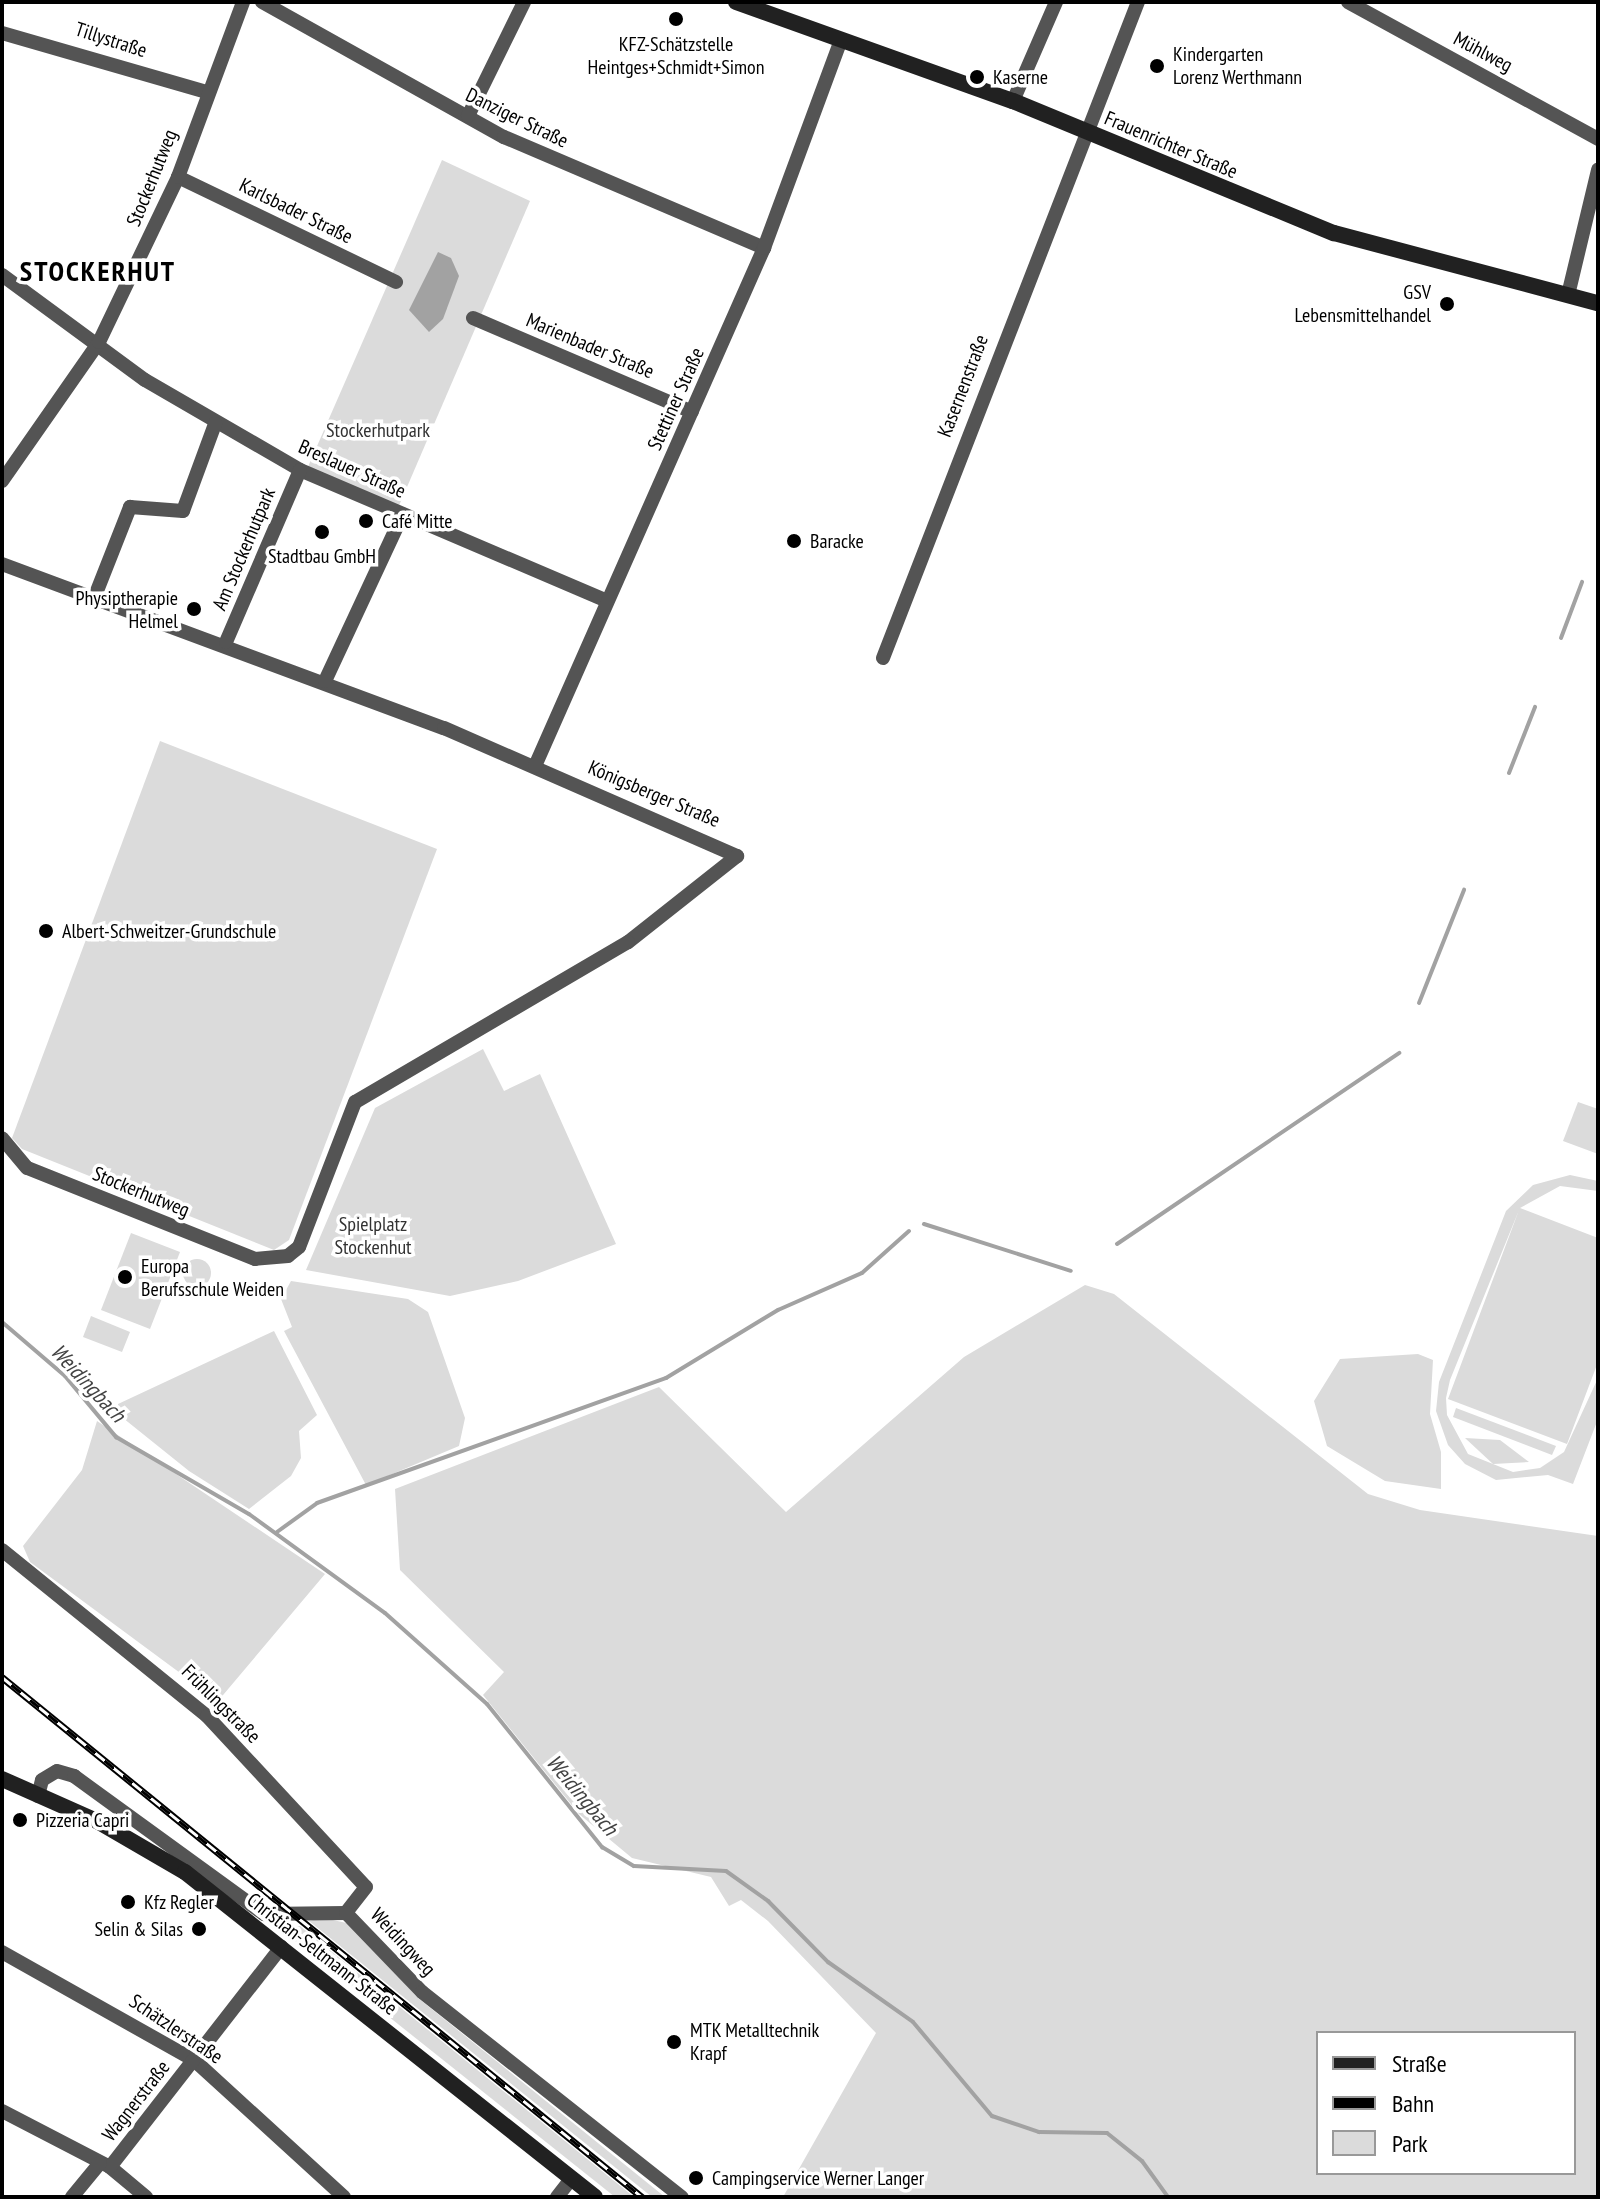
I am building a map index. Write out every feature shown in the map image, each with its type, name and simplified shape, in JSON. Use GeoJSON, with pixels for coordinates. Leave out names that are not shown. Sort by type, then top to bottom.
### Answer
{"type":"FeatureCollection","features":[{"type":"Feature","properties":{"kind":"main road","name":"Frauenrichter Straße"},"geometry":{"type":"LineString","coordinates":[[736,2],[840,43],[1013,101],[1334,233],[1598,303]]}},
{"type":"Feature","properties":{"kind":"main road","name":"Christian-Seltmann-Straße"},"geometry":{"type":"LineString","coordinates":[[2,1779],[143,1845],[281,1947],[595,2197]]}},
{"type":"Feature","properties":{"kind":"street","name":"Stockerhutweg"},"geometry":{"type":"LineString","coordinates":[[2,481],[99,342],[178,177],[206,92],[243,2]]}},
{"type":"Feature","properties":{"kind":"street","name":"Danziger Straße"},"geometry":{"type":"LineString","coordinates":[[262,2],[468,116],[764,248]]}},
{"type":"Feature","properties":{"kind":"street"},"geometry":{"type":"LineString","coordinates":[[468,116],[524,2]]}},
{"type":"Feature","properties":{"kind":"street"},"geometry":{"type":"LineString","coordinates":[[1013,101],[1056,2]]}},
{"type":"Feature","properties":{"kind":"street","name":"Kasernenstraße"},"geometry":{"type":"LineString","coordinates":[[883,658],[1083,129],[1138,2]]}},
{"type":"Feature","properties":{"kind":"street","name":"Mühlweg"},"geometry":{"type":"LineString","coordinates":[[1348,2],[1598,139]]}},
{"type":"Feature","properties":{"kind":"street","name":"Tillystraße"},"geometry":{"type":"LineString","coordinates":[[2,33],[206,92]]}},
{"type":"Feature","properties":{"kind":"street","name":"Stettiner Straße"},"geometry":{"type":"LineString","coordinates":[[535,766],[764,248],[840,43]]}},
{"type":"Feature","properties":{"kind":"street"},"geometry":{"type":"LineString","coordinates":[[1568,295],[1598,170]]}},
{"type":"Feature","properties":{"kind":"street","name":"Karlsbader Straße"},"geometry":{"type":"LineString","coordinates":[[178,177],[396,282]]}},
{"type":"Feature","properties":{"kind":"street","name":"Breslauer Straße"},"geometry":{"type":"LineString","coordinates":[[2,275],[215,424],[300,470],[607,601]]}},
{"type":"Feature","properties":{"kind":"street","name":"Marienbader Straße"},"geometry":{"type":"LineString","coordinates":[[473,318],[692,412]]}},
{"type":"Feature","properties":{"kind":"street"},"geometry":{"type":"LineString","coordinates":[[95,596],[130,507],[183,511],[215,424]]}},
{"type":"Feature","properties":{"kind":"street","name":"Am Stockerhutpark"},"geometry":{"type":"LineString","coordinates":[[226,642],[300,470]]}},
{"type":"Feature","properties":{"kind":"street"},"geometry":{"type":"LineString","coordinates":[[325,681],[403,514]]}},
{"type":"Feature","properties":{"kind":"street","name":"Königsberger Straße"},"geometry":{"type":"LineString","coordinates":[[2,564],[226,642],[325,681],[535,766],[737,856],[628,942],[355,1102],[299,1247],[277,1260]]}},
{"type":"Feature","properties":{"kind":"street","name":"Stockerhutweg"},"geometry":{"type":"LineString","coordinates":[[2,1138],[27,1168],[255,1259],[277,1260]]}},
{"type":"Feature","properties":{"kind":"street","name":"Frühlingstraße"},"geometry":{"type":"LineString","coordinates":[[2,1550],[207,1716],[366,1887],[346,1913]]}},
{"type":"Feature","properties":{"kind":"street","name":"Weidingweg"},"geometry":{"type":"LineString","coordinates":[[38,1796],[42,1780],[57,1771],[74,1776],[264,1914],[346,1913],[422,1992],[682,2197]]}},
{"type":"Feature","properties":{"kind":"street","name":"Wagnerstraße"},"geometry":{"type":"LineString","coordinates":[[72,2197],[105,2165],[194,2060],[281,1947]]}},
{"type":"Feature","properties":{"kind":"street","name":"Schätzlerstraße"},"geometry":{"type":"LineString","coordinates":[[2,1952],[194,2060],[344,2197]]}},
{"type":"Feature","properties":{"kind":"street"},"geometry":{"type":"LineString","coordinates":[[2,2111],[105,2165],[146,2197]]}},
{"type":"Feature","properties":{"kind":"street"},"geometry":{"type":"LineString","coordinates":[[557,2197],[572,2178]]}},
{"type":"Feature","properties":{"kind":"green space","name":"Stockerhutpark"},"geometry":{"type":"Polygon","coordinates":[[[442,160],[530,201],[398,508],[307,469],[442,160]]]}},
{"type":"Feature","properties":{"kind":"green space"},"geometry":{"type":"Polygon","coordinates":[[[160,741],[437,849],[289,1240],[274,1250],[22,1149],[12,1138],[160,741]]]}},
{"type":"Feature","properties":{"kind":"green space","name":"Spielplatz Stockenhut"},"geometry":{"type":"Polygon","coordinates":[[[483,1049],[504,1091],[540,1074],[616,1244],[518,1281],[450,1296],[306,1270],[375,1108],[483,1049]]]}},
{"type":"Feature","properties":{"kind":"green space"},"geometry":{"type":"Polygon","coordinates":[[[1578,1102],[1598,1109],[1598,1154],[1563,1141],[1578,1102]]]}},
{"type":"Feature","properties":{"kind":"green space"},"geometry":{"type":"Polygon","coordinates":[[[1570,1175],[1598,1181],[1598,1191],[1560,1186],[1520,1208],[1598,1238],[1598,1362],[1567,1444],[1448,1399],[1519,1210],[1450,1380],[1446,1398],[1447,1415],[1468,1454],[1513,1472],[1540,1468],[1564,1452],[1598,1378],[1598,1419],[1573,1484],[1548,1475],[1496,1480],[1465,1464],[1448,1445],[1436,1411],[1439,1382],[1506,1211],[1533,1185],[1570,1175]]]}},
{"type":"Feature","properties":{"kind":"green space"},"geometry":{"type":"Polygon","coordinates":[[[131,1233],[180,1252],[150,1329],[101,1310],[131,1233]]]}},
{"type":"Feature","properties":{"kind":"green space"},"geometry":{"type":"Polygon","coordinates":[[[197,1259],[207,1263],[211,1273],[207,1283],[197,1287],[187,1283],[183,1273],[187,1263],[197,1259]]]}},
{"type":"Feature","properties":{"kind":"green space"},"geometry":{"type":"Polygon","coordinates":[[[291,1281],[408,1299],[428,1312],[465,1418],[459,1446],[366,1485],[284,1331],[292,1327],[281,1299],[291,1281]]]}},
{"type":"Feature","properties":{"kind":"green space"},"geometry":{"type":"Polygon","coordinates":[[[1085,1285],[1114,1294],[1368,1494],[1420,1510],[1598,1536],[1598,2197],[783,2197],[876,2033],[768,1921],[741,1900],[729,1906],[711,1877],[632,1858],[579,1814],[483,1695],[504,1672],[400,1570],[395,1489],[659,1387],[786,1512],[964,1357],[1085,1285]]]}},
{"type":"Feature","properties":{"kind":"green space"},"geometry":{"type":"Polygon","coordinates":[[[91,1316],[130,1332],[122,1352],[83,1337],[91,1316]]]}},
{"type":"Feature","properties":{"kind":"green space"},"geometry":{"type":"Polygon","coordinates":[[[274,1331],[317,1415],[299,1431],[301,1458],[291,1476],[249,1509],[189,1471],[118,1414],[118,1404],[274,1331]]]}},
{"type":"Feature","properties":{"kind":"green space"},"geometry":{"type":"Polygon","coordinates":[[[1418,1354],[1433,1360],[1430,1414],[1441,1452],[1441,1489],[1385,1481],[1327,1446],[1314,1401],[1340,1359],[1418,1354]]]}},
{"type":"Feature","properties":{"kind":"green space"},"geometry":{"type":"Polygon","coordinates":[[[1456,1408],[1556,1446],[1552,1455],[1453,1417],[1456,1408]]]}},
{"type":"Feature","properties":{"kind":"green space"},"geometry":{"type":"Polygon","coordinates":[[[97,1421],[325,1574],[218,1701],[30,1562],[23,1546],[82,1470],[97,1421]]]}},
{"type":"Feature","properties":{"kind":"green space"},"geometry":{"type":"Polygon","coordinates":[[[1465,1438],[1500,1440],[1529,1462],[1493,1464],[1465,1438]]]}},
{"type":"Feature","properties":{"kind":"green space"},"geometry":{"type":"Polygon","coordinates":[[[324,1918],[351,1924],[418,1998],[665,2197],[652,2197],[309,1921],[324,1918]]]}},
{"type":"Feature","properties":{"kind":"green space"},"geometry":{"type":"Polygon","coordinates":[[[275,1926],[300,1926],[634,2197],[615,2197],[275,1926]]]}},
{"type":"Feature","properties":{"kind":"shaded area"},"geometry":{"type":"Polygon","coordinates":[[[438,252],[451,258],[459,276],[443,319],[429,332],[409,310],[438,252]]]}},
{"type":"Feature","properties":{"kind":"waterway"},"geometry":{"type":"LineString","coordinates":[[1561,638],[1582,582]]}},
{"type":"Feature","properties":{"kind":"waterway"},"geometry":{"type":"LineString","coordinates":[[1509,773],[1535,707]]}},
{"type":"Feature","properties":{"kind":"waterway"},"geometry":{"type":"LineString","coordinates":[[1419,1003],[1464,890]]}},
{"type":"Feature","properties":{"kind":"waterway"},"geometry":{"type":"LineString","coordinates":[[1117,1244],[1399,1053]]}},
{"type":"Feature","properties":{"kind":"waterway"},"geometry":{"type":"LineString","coordinates":[[924,1224],[1071,1271]]}},
{"type":"Feature","properties":{"kind":"waterway"},"geometry":{"type":"LineString","coordinates":[[277,1532],[317,1503],[666,1378],[778,1310],[862,1273],[909,1231]]}},
{"type":"Feature","properties":{"kind":"waterway","name":"Weidingbach"},"geometry":{"type":"LineString","coordinates":[[2,1322],[65,1376],[116,1437],[249,1514],[385,1613],[487,1704],[602,1847],[634,1866],[726,1871],[768,1901],[828,1962],[913,2022],[992,2116],[1039,2132],[1107,2133],[1142,2161],[1168,2197]]}},
{"type":"Feature","properties":{"kind":"railway"},"geometry":{"type":"LineString","coordinates":[[2,1677],[642,2197]]}},
{"type":"Feature","properties":{"kind":"place","name":"KFZ-Schätzstelle Heintges+Schmidt+Simon"},"geometry":{"type":"Point","coordinates":[676,19]}},
{"type":"Feature","properties":{"kind":"place","name":"Kindergarten Lorenz Werthmann"},"geometry":{"type":"Point","coordinates":[1157,66]}},
{"type":"Feature","properties":{"kind":"place","name":"Kaserne"},"geometry":{"type":"Point","coordinates":[977,77]}},
{"type":"Feature","properties":{"kind":"place","name":"GSV Lebensmittelhandel"},"geometry":{"type":"Point","coordinates":[1447,304]}},
{"type":"Feature","properties":{"kind":"place","name":"Café Mitte"},"geometry":{"type":"Point","coordinates":[366,521]}},
{"type":"Feature","properties":{"kind":"place","name":"Stadtbau GmbH"},"geometry":{"type":"Point","coordinates":[322,532]}},
{"type":"Feature","properties":{"kind":"place","name":"Baracke"},"geometry":{"type":"Point","coordinates":[794,541]}},
{"type":"Feature","properties":{"kind":"place","name":"Physiptherapie Helmel"},"geometry":{"type":"Point","coordinates":[194,609]}},
{"type":"Feature","properties":{"kind":"place","name":"Albert-Schweitzer-Grundschule"},"geometry":{"type":"Point","coordinates":[46,931]}},
{"type":"Feature","properties":{"kind":"place","name":"Europa Berufsschule Weiden"},"geometry":{"type":"Point","coordinates":[125,1277]}},
{"type":"Feature","properties":{"kind":"place","name":"Pizzeria Capri"},"geometry":{"type":"Point","coordinates":[20,1820]}},
{"type":"Feature","properties":{"kind":"place","name":"Kfz Regler"},"geometry":{"type":"Point","coordinates":[128,1902]}},
{"type":"Feature","properties":{"kind":"place","name":"Selin & Silas"},"geometry":{"type":"Point","coordinates":[199,1929]}},
{"type":"Feature","properties":{"kind":"place","name":"MTK Metalltechnik Krapf"},"geometry":{"type":"Point","coordinates":[674,2042]}},
{"type":"Feature","properties":{"kind":"place","name":"Campingservice Werner Langer"},"geometry":{"type":"Point","coordinates":[696,2178]}},
{"type":"Feature","properties":{"kind":"district","name":"STOCKERHUT"},"geometry":{"type":"Point","coordinates":[98,271]}}]}
